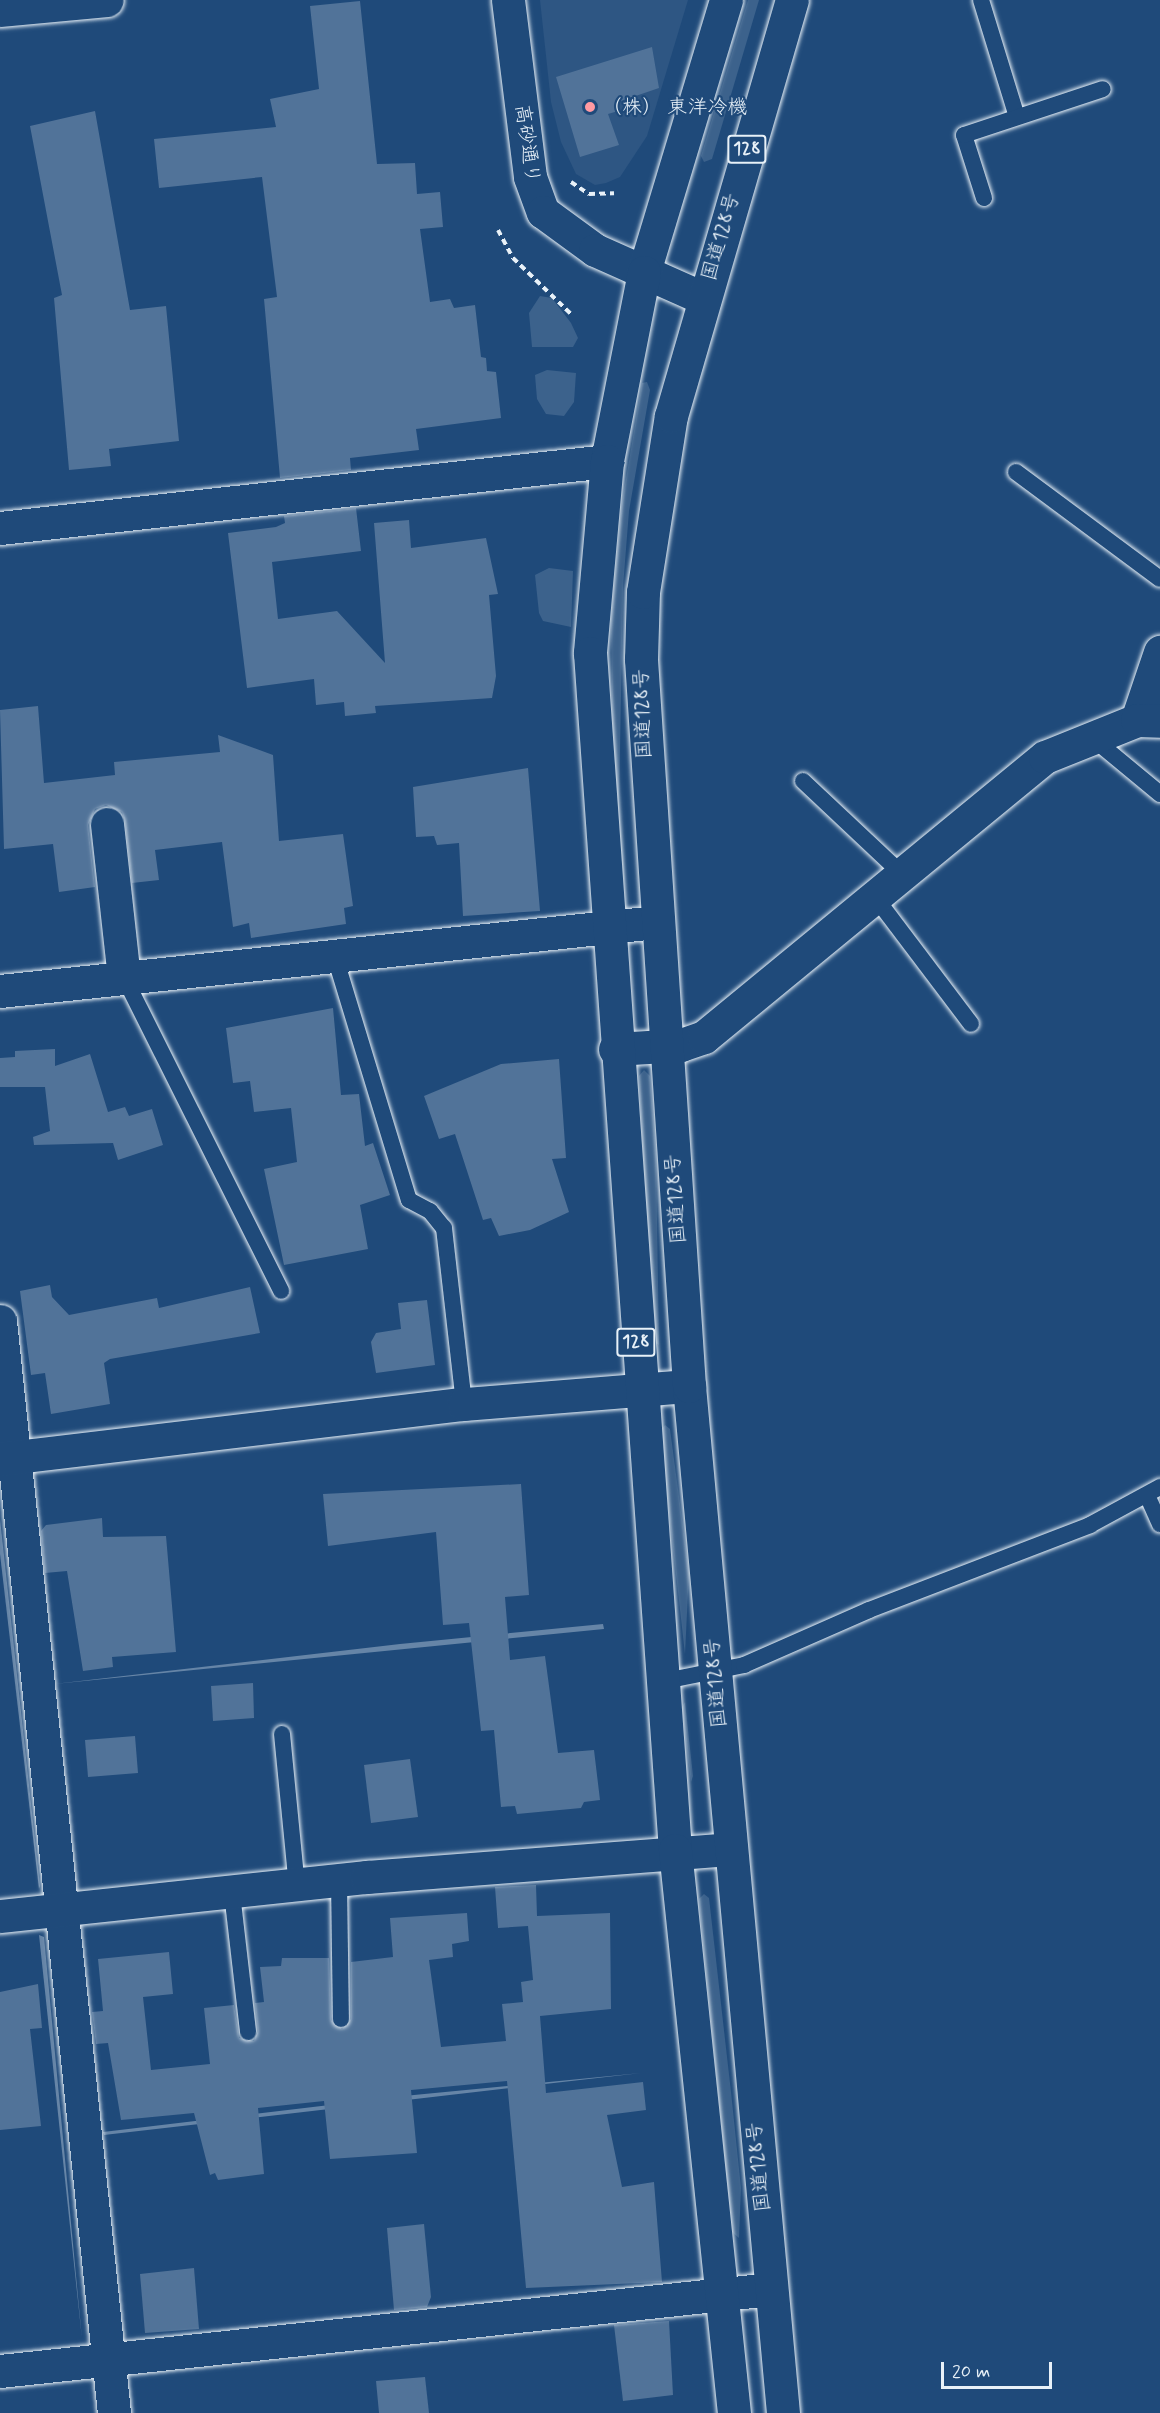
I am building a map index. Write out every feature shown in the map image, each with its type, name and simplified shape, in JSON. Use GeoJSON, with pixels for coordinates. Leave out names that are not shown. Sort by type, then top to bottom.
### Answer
{"type":"FeatureCollection","features":[{"type":"Feature","properties":{"kind":"main road"},"geometry":{"type":"LineString","coordinates":[[0,10],[107,0]]}},
{"type":"Feature","properties":{"kind":"main road","name":"高砂通り"},"geometry":{"type":"LineString","coordinates":[[508,0],[534,195],[566,231],[644,272],[703,298]]}},
{"type":"Feature","properties":{"kind":"main road","name":"128"},"geometry":{"type":"LineString","coordinates":[[726,0],[644,272],[608,460],[590,653],[606,927],[639,1388],[665,1681],[675,1850],[734,2413]]}},
{"type":"Feature","properties":{"kind":"main road","name":"国道128号"},"geometry":{"type":"LineString","coordinates":[[783,2413],[729,1849],[716,1673],[689,1386],[643,742],[644,592],[671,416],[703,298],[792,0]]}},
{"type":"Feature","properties":{"kind":"main road"},"geometry":{"type":"LineString","coordinates":[[0,528],[608,460]]}},
{"type":"Feature","properties":{"kind":"main road"},"geometry":{"type":"LineString","coordinates":[[615,1049],[666,1047],[704,1037],[1045,758],[1090,736],[1148,720],[1160,651]]}},
{"type":"Feature","properties":{"kind":"main road"},"geometry":{"type":"LineString","coordinates":[[107,824],[124,977]]}},
{"type":"Feature","properties":{"kind":"main road"},"geometry":{"type":"LineString","coordinates":[[0,991],[656,922]]}},
{"type":"Feature","properties":{"kind":"main road"},"geometry":{"type":"LineString","coordinates":[[0,1321],[7,1459],[60,1910],[114,2413]]}},
{"type":"Feature","properties":{"kind":"main road"},"geometry":{"type":"LineString","coordinates":[[7,1459],[464,1404],[639,1388],[689,1386]]}},
{"type":"Feature","properties":{"kind":"main road"},"geometry":{"type":"LineString","coordinates":[[0,1916],[675,1850],[729,1849]]}},
{"type":"Feature","properties":{"kind":"main road"},"geometry":{"type":"LineString","coordinates":[[0,2371],[771,2289]]}},
{"type":"Feature","properties":{"kind":"lane"},"geometry":{"type":"LineString","coordinates":[[981,0],[1016,114]]}},
{"type":"Feature","properties":{"kind":"lane"},"geometry":{"type":"LineString","coordinates":[[984,198],[964,135],[1016,114],[1103,89]]}},
{"type":"Feature","properties":{"kind":"lane"},"geometry":{"type":"LineString","coordinates":[[1016,472],[1160,579]]}},
{"type":"Feature","properties":{"kind":"lane"},"geometry":{"type":"LineString","coordinates":[[1090,736],[1160,794]]}},
{"type":"Feature","properties":{"kind":"lane"},"geometry":{"type":"LineString","coordinates":[[803,781],[902,874]]}},
{"type":"Feature","properties":{"kind":"lane"},"geometry":{"type":"LineString","coordinates":[[875,897],[971,1024]]}},
{"type":"Feature","properties":{"kind":"lane"},"geometry":{"type":"LineString","coordinates":[[335,957],[409,1200],[430,1211],[444,1228],[464,1404]]}},
{"type":"Feature","properties":{"kind":"lane"},"geometry":{"type":"LineString","coordinates":[[124,977],[281,1291]]}},
{"type":"Feature","properties":{"kind":"lane"},"geometry":{"type":"LineString","coordinates":[[665,1681],[716,1673],[1090,1524],[1154,1491],[1160,1524]]}},
{"type":"Feature","properties":{"kind":"lane"},"geometry":{"type":"LineString","coordinates":[[282,1734],[297,1887]]}},
{"type":"Feature","properties":{"kind":"lane"},"geometry":{"type":"LineString","coordinates":[[339,1882],[341,2019]]}},
{"type":"Feature","properties":{"kind":"lane"},"geometry":{"type":"LineString","coordinates":[[232,1893],[248,2032]]}},
{"type":"Feature","properties":{"kind":"path"},"geometry":{"type":"LineString","coordinates":[[567,176],[589,194],[614,193]]}},
{"type":"Feature","properties":{"kind":"path"},"geometry":{"type":"LineString","coordinates":[[498,230],[513,258],[572,315]]}},
{"type":"Feature","properties":{"kind":"shaded area"},"geometry":{"type":"Polygon","coordinates":[[[540,0],[688,0],[647,136],[620,177],[606,183],[595,185],[576,174],[561,142],[551,102],[540,0]]]}},
{"type":"Feature","properties":{"kind":"shaded area"},"geometry":{"type":"Polygon","coordinates":[[[748,0],[759,0],[712,159],[704,162],[701,156],[748,0]]]}},
{"type":"Feature","properties":{"kind":"shaded area"},"geometry":{"type":"Polygon","coordinates":[[[540,296],[552,298],[571,323],[578,338],[573,347],[532,347],[529,313],[540,296]]]}},
{"type":"Feature","properties":{"kind":"shaded area"},"geometry":{"type":"Polygon","coordinates":[[[547,370],[576,373],[574,402],[564,416],[546,414],[537,399],[535,375],[547,370]]]}},
{"type":"Feature","properties":{"kind":"shaded area"},"geometry":{"type":"Polygon","coordinates":[[[647,382],[650,390],[629,511],[623,587],[619,805],[625,887],[613,780],[611,618],[622,503],[642,383],[647,382]]]}},
{"type":"Feature","properties":{"kind":"shaded area"},"geometry":{"type":"Polygon","coordinates":[[[549,568],[573,571],[571,627],[543,621],[539,613],[535,575],[549,568]]]}},
{"type":"Feature","properties":{"kind":"shaded area"},"geometry":{"type":"Polygon","coordinates":[[[644,1070],[650,1076],[656,1156],[659,1345],[654,1341],[648,1248],[639,1076],[644,1070]]]}},
{"type":"Feature","properties":{"kind":"shaded area"},"geometry":{"type":"Polygon","coordinates":[[[665,1425],[670,1429],[689,1572],[685,1654],[660,1431],[665,1425]]]}},
{"type":"Feature","properties":{"kind":"shaded area"},"geometry":{"type":"Polygon","coordinates":[[[0,1519],[40,1886],[39,1889],[0,1554],[0,1519]]]}},
{"type":"Feature","properties":{"kind":"shaded area"},"geometry":{"type":"Polygon","coordinates":[[[603,1624],[604,1629],[54,1684],[400,1644],[603,1624]]]}},
{"type":"Feature","properties":{"kind":"shaded area"},"geometry":{"type":"Polygon","coordinates":[[[685,1702],[693,1776],[691,1782],[682,1707],[685,1702]]]}},
{"type":"Feature","properties":{"kind":"shaded area"},"geometry":{"type":"Polygon","coordinates":[[[704,1894],[709,1898],[741,2188],[739,2238],[732,2232],[699,1899],[704,1894]]]}},
{"type":"Feature","properties":{"kind":"shaded area"},"geometry":{"type":"Polygon","coordinates":[[[39,1935],[44,1937],[82,2339],[39,1935]]]}},
{"type":"Feature","properties":{"kind":"shaded area"},"geometry":{"type":"Polygon","coordinates":[[[641,2073],[104,2135],[103,2132],[414,2095],[641,2073]]]}},
{"type":"Feature","properties":{"kind":"building"},"geometry":{"type":"Polygon","coordinates":[[[360,1],[377,164],[415,163],[417,194],[440,192],[443,227],[420,229],[430,302],[450,299],[454,308],[475,305],[481,357],[486,358],[487,371],[496,372],[501,418],[416,429],[419,450],[350,458],[351,470],[280,478],[264,299],[277,297],[262,177],[159,188],[154,139],[276,127],[270,99],[319,89],[310,6],[360,1]]]}},
{"type":"Feature","properties":{"kind":"building","name":"（株） 東洋冷機"},"geometry":{"type":"Polygon","coordinates":[[[652,47],[659,88],[615,103],[618,111],[608,114],[619,145],[580,157],[556,77],[652,47]]]}},
{"type":"Feature","properties":{"kind":"building"},"geometry":{"type":"Polygon","coordinates":[[[95,111],[130,310],[166,306],[179,441],[109,449],[111,466],[69,470],[54,298],[62,295],[30,126],[95,111]]]}},
{"type":"Feature","properties":{"kind":"building"},"geometry":{"type":"Polygon","coordinates":[[[356,508],[361,551],[272,562],[278,619],[337,611],[385,663],[374,523],[409,520],[411,548],[486,538],[498,594],[489,595],[496,676],[492,698],[375,706],[376,713],[345,716],[344,702],[316,705],[314,679],[247,688],[228,533],[276,527],[285,523],[284,516],[356,508]]]}},
{"type":"Feature","properties":{"kind":"building"},"geometry":{"type":"Polygon","coordinates":[[[38,706],[44,783],[115,775],[114,762],[220,752],[218,735],[273,755],[279,841],[343,834],[353,906],[344,908],[346,924],[251,938],[249,923],[233,927],[222,842],[155,850],[159,880],[132,883],[122,812],[106,805],[95,809],[88,825],[95,887],[59,892],[53,844],[4,849],[0,710],[38,706]]]}},
{"type":"Feature","properties":{"kind":"building"},"geometry":{"type":"Polygon","coordinates":[[[528,768],[540,911],[463,916],[459,843],[437,845],[434,836],[416,837],[413,787],[528,768]]]}},
{"type":"Feature","properties":{"kind":"building"},"geometry":{"type":"Polygon","coordinates":[[[333,1008],[341,1095],[359,1094],[365,1146],[373,1143],[390,1195],[360,1205],[368,1249],[284,1265],[264,1169],[297,1162],[291,1108],[254,1112],[250,1081],[233,1083],[226,1028],[333,1008]]]}},
{"type":"Feature","properties":{"kind":"building"},"geometry":{"type":"Polygon","coordinates":[[[55,1049],[55,1066],[90,1054],[108,1112],[125,1107],[129,1116],[152,1109],[163,1145],[118,1160],[113,1143],[34,1145],[33,1137],[50,1131],[45,1087],[0,1087],[0,1058],[15,1057],[15,1051],[55,1049]]]}},
{"type":"Feature","properties":{"kind":"building"},"geometry":{"type":"Polygon","coordinates":[[[559,1059],[566,1158],[552,1159],[569,1212],[530,1230],[499,1236],[491,1218],[483,1220],[455,1134],[439,1139],[424,1096],[501,1064],[559,1059]]]}},
{"type":"Feature","properties":{"kind":"building"},"geometry":{"type":"Polygon","coordinates":[[[50,1285],[52,1297],[69,1315],[157,1298],[159,1308],[250,1287],[260,1333],[110,1359],[104,1363],[110,1404],[51,1414],[45,1373],[31,1375],[20,1291],[50,1285]]]}},
{"type":"Feature","properties":{"kind":"building"},"geometry":{"type":"Polygon","coordinates":[[[427,1300],[435,1365],[376,1373],[371,1342],[376,1333],[401,1329],[398,1303],[427,1300]]]}},
{"type":"Feature","properties":{"kind":"building"},"geometry":{"type":"Polygon","coordinates":[[[521,1484],[529,1595],[505,1597],[510,1660],[545,1656],[558,1753],[594,1750],[600,1800],[584,1802],[581,1808],[517,1814],[515,1806],[501,1807],[494,1730],[481,1731],[469,1623],[443,1625],[436,1532],[328,1546],[323,1494],[521,1484]]]}},
{"type":"Feature","properties":{"kind":"building"},"geometry":{"type":"Polygon","coordinates":[[[102,1518],[103,1537],[166,1536],[176,1652],[112,1657],[113,1667],[83,1671],[67,1571],[45,1573],[41,1531],[46,1525],[102,1518]]]}},
{"type":"Feature","properties":{"kind":"building"},"geometry":{"type":"Polygon","coordinates":[[[253,1683],[254,1718],[213,1721],[211,1686],[253,1683]]]}},
{"type":"Feature","properties":{"kind":"building"},"geometry":{"type":"Polygon","coordinates":[[[135,1736],[138,1773],[88,1777],[85,1740],[135,1736]]]}},
{"type":"Feature","properties":{"kind":"building"},"geometry":{"type":"Polygon","coordinates":[[[410,1759],[418,1817],[371,1823],[364,1765],[410,1759]]]}},
{"type":"Feature","properties":{"kind":"building"},"geometry":{"type":"Polygon","coordinates":[[[536,1885],[537,1916],[610,1913],[611,2009],[540,2016],[546,2093],[643,2082],[646,2110],[607,2115],[622,2187],[654,2182],[662,2282],[526,2288],[507,2081],[411,2090],[417,2153],[330,2159],[324,2101],[258,2108],[264,2174],[218,2180],[215,2173],[210,2175],[194,2113],[121,2120],[108,2043],[96,2044],[92,2012],[103,2011],[98,1959],[169,1952],[173,1994],[143,1997],[151,2070],[210,2064],[204,2008],[234,2005],[239,2038],[254,2041],[258,2031],[255,2003],[264,2002],[260,1967],[281,1966],[282,1958],[329,1958],[331,2020],[342,2029],[351,2019],[351,1962],[393,1957],[390,1918],[467,1913],[469,1941],[452,1944],[453,1957],[429,1960],[441,2047],[506,2041],[502,2004],[523,2002],[521,1982],[533,1980],[528,1926],[498,1928],[495,1887],[536,1885]]]}},
{"type":"Feature","properties":{"kind":"building"},"geometry":{"type":"Polygon","coordinates":[[[38,1984],[42,2028],[30,2029],[41,2126],[0,2130],[0,1992],[38,1984]]]}},
{"type":"Feature","properties":{"kind":"building"},"geometry":{"type":"Polygon","coordinates":[[[424,2224],[431,2297],[427,2307],[394,2310],[387,2228],[424,2224]]]}},
{"type":"Feature","properties":{"kind":"building"},"geometry":{"type":"Polygon","coordinates":[[[194,2268],[199,2329],[145,2333],[140,2274],[194,2268]]]}},
{"type":"Feature","properties":{"kind":"building"},"geometry":{"type":"Polygon","coordinates":[[[669,2321],[673,2395],[623,2401],[614,2325],[669,2321]]]}},
{"type":"Feature","properties":{"kind":"building"},"geometry":{"type":"Polygon","coordinates":[[[425,2377],[429,2413],[379,2413],[376,2381],[425,2377]]]}},
{"type":"Feature","properties":{"kind":"place","name":"（株） 東洋冷機"},"geometry":{"type":"Point","coordinates":[590,107]}}]}
